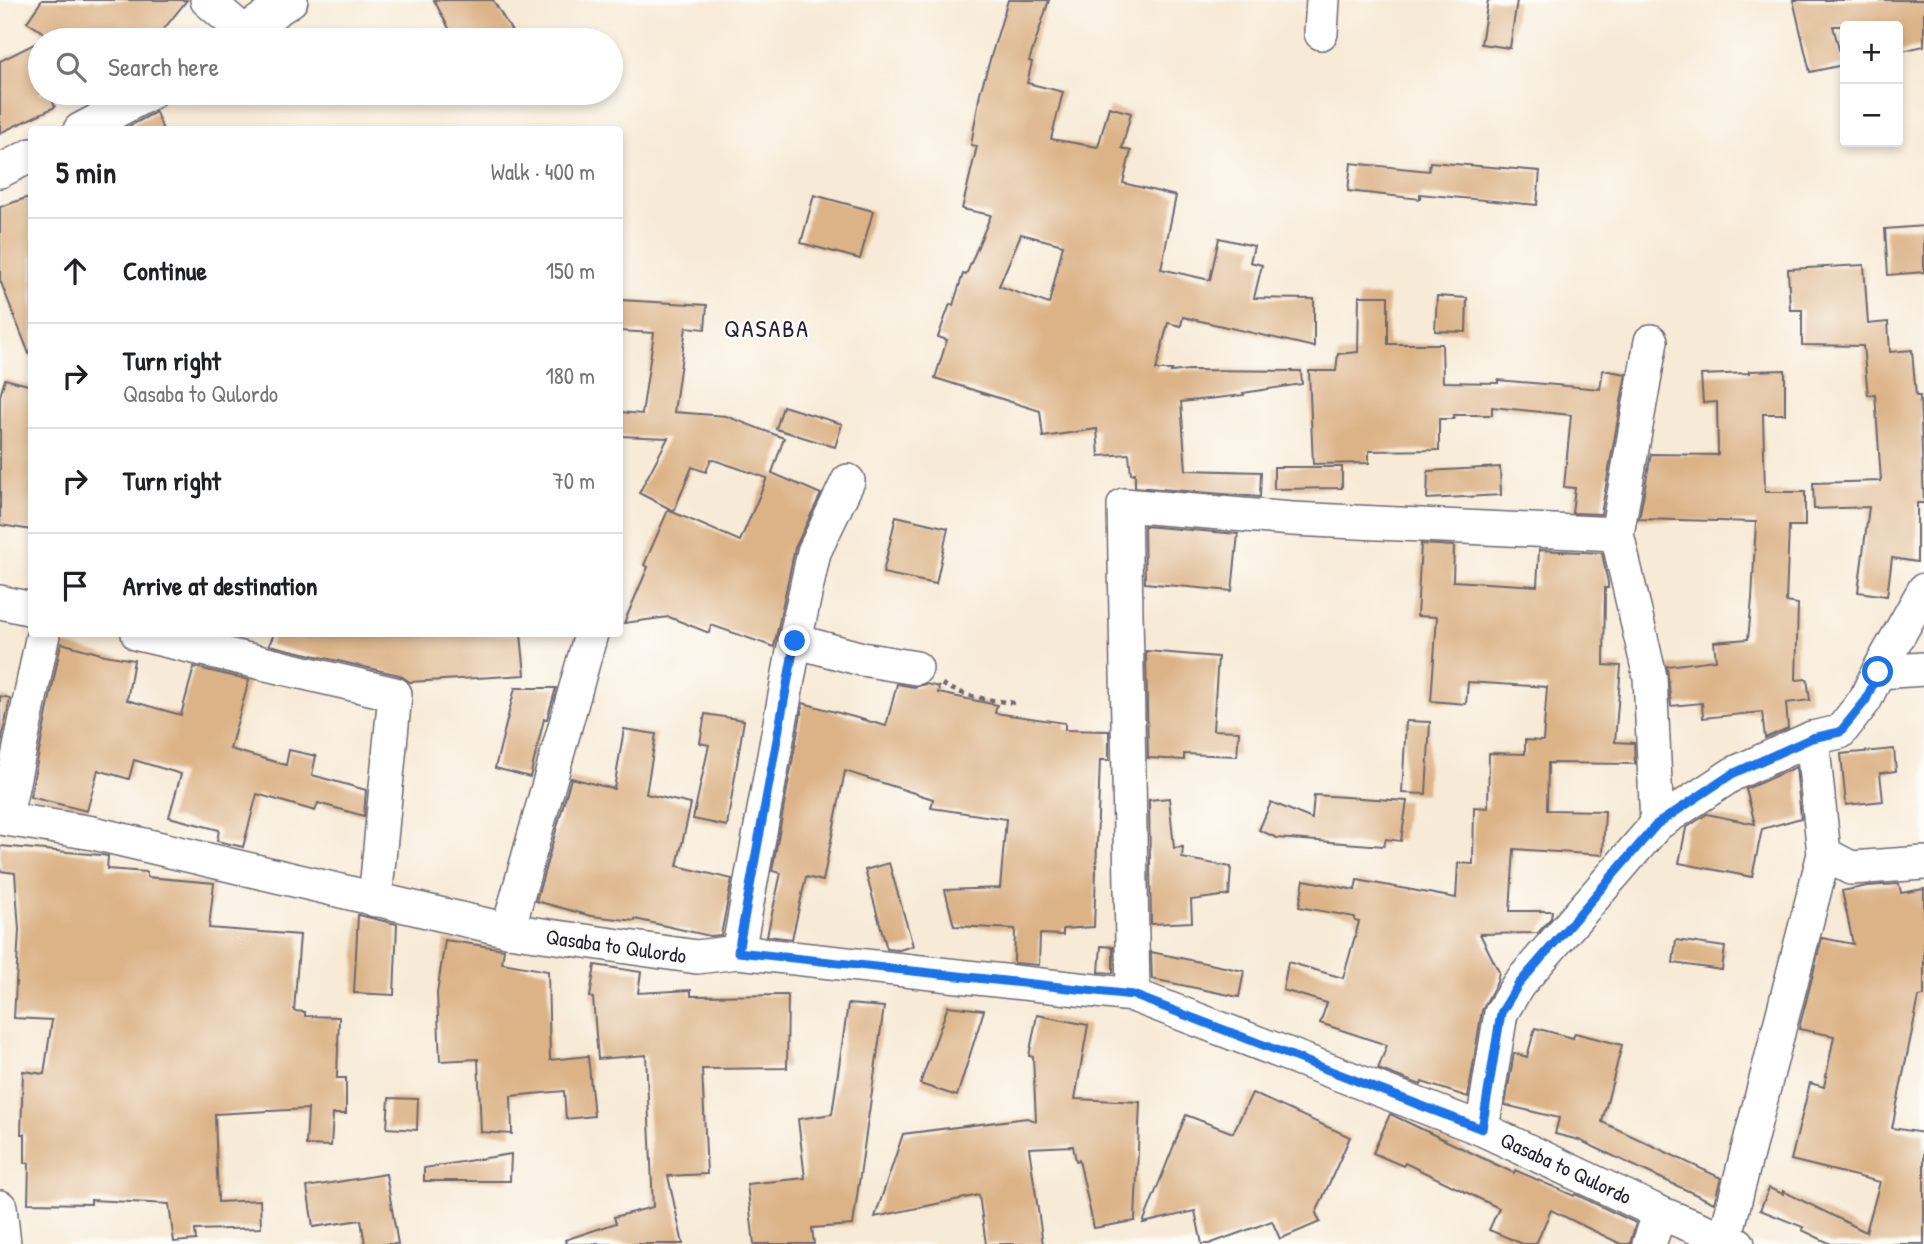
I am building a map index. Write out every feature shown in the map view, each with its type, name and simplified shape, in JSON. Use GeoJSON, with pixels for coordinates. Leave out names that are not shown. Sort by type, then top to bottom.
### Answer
{"type":"FeatureCollection","features":[{"type":"Feature","properties":{"kind":"street"},"geometry":{"type":"LineString","coordinates":[[207,0],[231,28]]}},
{"type":"Feature","properties":{"kind":"street"},"geometry":{"type":"LineString","coordinates":[[250,28],[291,0]]}},
{"type":"Feature","properties":{"kind":"street"},"geometry":{"type":"LineString","coordinates":[[1321,33],[1323,0]]}},
{"type":"Feature","properties":{"kind":"street"},"geometry":{"type":"LineString","coordinates":[[88,126],[127,105]]}},
{"type":"Feature","properties":{"kind":"street"},"geometry":{"type":"LineString","coordinates":[[0,171],[28,157]]}},
{"type":"Feature","properties":{"kind":"street"},"geometry":{"type":"LineString","coordinates":[[1651,341],[1617,534],[1650,677],[1657,824]]}},
{"type":"Feature","properties":{"kind":"street"},"geometry":{"type":"LineString","coordinates":[[738,952],[814,552],[848,481]]}},
{"type":"Feature","properties":{"kind":"street"},"geometry":{"type":"LineString","coordinates":[[1133,995],[1124,505],[1292,519],[1617,534]]}},
{"type":"Feature","properties":{"kind":"street"},"geometry":{"type":"LineString","coordinates":[[1482,1129],[1501,1013],[1518,985],[1657,824],[1732,774],[1812,738],[1840,732],[1866,700],[1878,672],[1924,590]]}},
{"type":"Feature","properties":{"kind":"street"},"geometry":{"type":"LineString","coordinates":[[0,602],[28,608]]}},
{"type":"Feature","properties":{"kind":"street"},"geometry":{"type":"LineString","coordinates":[[0,810],[9,802],[42,637]]}},
{"type":"Feature","properties":{"kind":"street"},"geometry":{"type":"LineString","coordinates":[[151,637],[395,694],[375,900]]}},
{"type":"Feature","properties":{"kind":"street"},"geometry":{"type":"LineString","coordinates":[[508,930],[590,637]]}},
{"type":"Feature","properties":{"kind":"street"},"geometry":{"type":"LineString","coordinates":[[795,641],[862,659],[916,668]]}},
{"type":"Feature","properties":{"kind":"street"},"geometry":{"type":"LineString","coordinates":[[1878,672],[1924,669]]}},
{"type":"Feature","properties":{"kind":"street"},"geometry":{"type":"LineString","coordinates":[[1731,1241],[1824,854],[1812,738]]}},
{"type":"Feature","properties":{"kind":"street","name":"Qasaba to Qulordo"},"geometry":{"type":"LineString","coordinates":[[0,818],[93,833],[508,930],[697,957],[738,952],[1133,995],[1482,1129],[1660,1213],[1731,1241]]}},
{"type":"Feature","properties":{"kind":"street"},"geometry":{"type":"LineString","coordinates":[[1824,854],[1851,868],[1924,863]]}},
{"type":"Feature","properties":{"kind":"street"},"geometry":{"type":"LineString","coordinates":[[0,1207],[4,1244]]}},
{"type":"Feature","properties":{"kind":"street"},"geometry":{"type":"LineString","coordinates":[[1650,1244],[1660,1213]]}},
{"type":"Feature","properties":{"kind":"path"},"geometry":{"type":"LineString","coordinates":[[916,668],[953,690],[980,699],[1015,703]]}},
{"type":"Feature","properties":{"kind":"building"},"geometry":{"type":"Polygon","coordinates":[[[42,0],[187,0],[165,28],[36,28],[27,22],[42,0]]]}},
{"type":"Feature","properties":{"kind":"building"},"geometry":{"type":"Polygon","coordinates":[[[434,0],[493,0],[510,28],[449,28],[434,0]]]}},
{"type":"Feature","properties":{"kind":"building"},"geometry":{"type":"Polygon","coordinates":[[[1008,0],[1049,0],[1029,61],[1032,62],[1027,83],[1063,92],[1051,139],[1098,147],[1109,107],[1131,113],[1122,148],[1131,151],[1123,183],[1176,196],[1161,269],[1210,280],[1219,238],[1254,246],[1250,262],[1262,265],[1254,298],[1314,299],[1314,347],[1183,317],[1181,326],[1168,323],[1156,370],[1301,371],[1302,384],[1243,393],[1244,395],[1181,402],[1186,470],[1261,472],[1260,497],[1135,487],[1135,473],[1131,474],[1129,454],[1099,456],[1097,429],[1043,437],[1040,411],[935,378],[947,340],[938,337],[950,304],[953,305],[963,274],[966,275],[991,215],[962,209],[977,146],[971,145],[980,93],[1008,0]],[[1021,234],[999,286],[1049,304],[1063,245],[1021,234]]]}},
{"type":"Feature","properties":{"kind":"building"},"geometry":{"type":"Polygon","coordinates":[[[1488,0],[1517,0],[1510,48],[1481,44],[1488,0]]]}},
{"type":"Feature","properties":{"kind":"building"},"geometry":{"type":"Polygon","coordinates":[[[1793,0],[1924,0],[1924,46],[1903,51],[1903,21],[1840,21],[1840,26],[1833,26],[1840,53],[1840,66],[1810,72],[1793,0]]]}},
{"type":"Feature","properties":{"kind":"building"},"geometry":{"type":"Polygon","coordinates":[[[28,47],[28,105],[55,107],[0,133],[0,61],[28,47]]]}},
{"type":"Feature","properties":{"kind":"building"},"geometry":{"type":"Polygon","coordinates":[[[156,112],[161,126],[130,126],[156,112]]]}},
{"type":"Feature","properties":{"kind":"building"},"geometry":{"type":"Polygon","coordinates":[[[1430,162],[1540,171],[1537,205],[1420,194],[1420,199],[1348,191],[1351,163],[1429,171],[1430,162]]]}},
{"type":"Feature","properties":{"kind":"building"},"geometry":{"type":"Polygon","coordinates":[[[814,195],[873,211],[860,259],[801,243],[814,195]]]}},
{"type":"Feature","properties":{"kind":"building"},"geometry":{"type":"Polygon","coordinates":[[[28,197],[28,351],[0,280],[0,207],[28,197]]]}},
{"type":"Feature","properties":{"kind":"building"},"geometry":{"type":"Polygon","coordinates":[[[1924,226],[1924,272],[1888,275],[1885,229],[1924,226]]]}},
{"type":"Feature","properties":{"kind":"building"},"geometry":{"type":"Polygon","coordinates":[[[1864,265],[1868,324],[1888,322],[1890,352],[1912,350],[1916,396],[1920,396],[1924,503],[1917,503],[1917,562],[1892,558],[1887,596],[1858,592],[1869,507],[1814,509],[1813,483],[1881,481],[1875,394],[1868,395],[1863,346],[1802,345],[1802,310],[1790,310],[1788,269],[1864,265]]]}},
{"type":"Feature","properties":{"kind":"building"},"geometry":{"type":"Polygon","coordinates":[[[1359,296],[1388,296],[1388,344],[1442,344],[1443,382],[1498,383],[1498,380],[1600,389],[1603,370],[1626,374],[1601,514],[1572,513],[1575,488],[1564,487],[1571,415],[1492,407],[1492,415],[1454,415],[1454,419],[1439,419],[1439,450],[1369,451],[1369,463],[1313,464],[1309,371],[1336,371],[1338,354],[1358,352],[1359,296]]]}},
{"type":"Feature","properties":{"kind":"building"},"geometry":{"type":"Polygon","coordinates":[[[1437,296],[1467,298],[1466,332],[1435,331],[1437,296]]]}},
{"type":"Feature","properties":{"kind":"building"},"geometry":{"type":"Polygon","coordinates":[[[623,300],[707,305],[705,329],[686,327],[674,412],[726,416],[784,438],[772,473],[821,494],[795,548],[774,647],[711,625],[709,633],[669,617],[624,623],[648,567],[644,565],[668,510],[740,541],[767,478],[711,459],[706,472],[692,467],[674,511],[639,493],[668,438],[623,436],[623,412],[642,414],[654,333],[623,331],[623,300]]]}},
{"type":"Feature","properties":{"kind":"building"},"geometry":{"type":"Polygon","coordinates":[[[1785,370],[1785,414],[1763,414],[1765,492],[1805,492],[1805,526],[1789,526],[1786,602],[1798,604],[1796,680],[1807,679],[1810,700],[1786,703],[1788,728],[1765,738],[1762,712],[1703,718],[1702,703],[1671,706],[1667,666],[1716,660],[1714,642],[1748,639],[1756,522],[1639,519],[1651,454],[1718,455],[1717,402],[1703,403],[1701,375],[1785,370]]]}},
{"type":"Feature","properties":{"kind":"building"},"geometry":{"type":"Polygon","coordinates":[[[5,379],[28,385],[28,529],[0,525],[0,396],[5,379]]]}},
{"type":"Feature","properties":{"kind":"building"},"geometry":{"type":"Polygon","coordinates":[[[783,406],[842,424],[835,447],[776,429],[783,406]]]}},
{"type":"Feature","properties":{"kind":"building"},"geometry":{"type":"Polygon","coordinates":[[[1274,467],[1342,467],[1342,488],[1274,489],[1274,467]]]}},
{"type":"Feature","properties":{"kind":"building"},"geometry":{"type":"Polygon","coordinates":[[[1500,467],[1501,495],[1427,499],[1428,471],[1500,467]]]}},
{"type":"Feature","properties":{"kind":"building"},"geometry":{"type":"Polygon","coordinates":[[[896,516],[948,528],[936,584],[883,573],[896,516]]]}},
{"type":"Feature","properties":{"kind":"building"},"geometry":{"type":"Polygon","coordinates":[[[1144,526],[1238,534],[1232,591],[1145,583],[1144,526]]]}},
{"type":"Feature","properties":{"kind":"building"},"geometry":{"type":"Polygon","coordinates":[[[1421,544],[1454,546],[1453,581],[1537,586],[1539,550],[1602,553],[1608,583],[1608,588],[1605,588],[1604,665],[1621,666],[1615,742],[1634,743],[1635,764],[1548,763],[1547,810],[1605,811],[1603,855],[1514,849],[1510,911],[1552,911],[1551,918],[1538,933],[1480,934],[1499,972],[1497,982],[1482,1010],[1468,1097],[1422,1082],[1421,1085],[1378,1069],[1387,1045],[1320,1023],[1327,1003],[1283,990],[1288,962],[1343,978],[1359,922],[1355,921],[1355,917],[1299,907],[1304,880],[1355,890],[1357,880],[1456,898],[1458,863],[1473,864],[1474,807],[1488,808],[1489,753],[1525,754],[1525,740],[1543,741],[1547,687],[1468,682],[1466,704],[1431,701],[1437,617],[1417,616],[1421,544]]]}},
{"type":"Feature","properties":{"kind":"building"},"geometry":{"type":"Polygon","coordinates":[[[273,637],[521,637],[525,675],[410,682],[399,675],[269,645],[273,637]]]}},
{"type":"Feature","properties":{"kind":"building"},"geometry":{"type":"Polygon","coordinates":[[[61,643],[134,660],[127,700],[181,715],[194,667],[249,680],[230,749],[286,765],[289,750],[316,756],[312,775],[366,790],[364,816],[318,803],[315,811],[257,794],[243,847],[217,841],[219,830],[169,817],[181,774],[134,760],[129,779],[98,770],[87,811],[30,797],[61,643]]]}},
{"type":"Feature","properties":{"kind":"building"},"geometry":{"type":"Polygon","coordinates":[[[1146,651],[1218,657],[1213,730],[1239,731],[1237,756],[1184,754],[1184,760],[1148,758],[1146,651]]]}},
{"type":"Feature","properties":{"kind":"building"},"geometry":{"type":"Polygon","coordinates":[[[897,684],[939,687],[938,693],[997,705],[995,713],[1065,723],[1065,730],[1109,731],[1109,760],[1100,760],[1094,927],[1063,929],[1063,935],[1040,934],[1039,965],[1014,963],[1015,929],[954,926],[945,890],[1000,888],[1006,819],[931,808],[933,799],[845,771],[823,881],[806,877],[792,939],[767,936],[781,873],[772,871],[803,703],[886,726],[897,684]]]}},
{"type":"Feature","properties":{"kind":"building"},"geometry":{"type":"Polygon","coordinates":[[[515,688],[556,688],[547,719],[544,719],[530,777],[495,768],[515,688]]]}},
{"type":"Feature","properties":{"kind":"building"},"geometry":{"type":"Polygon","coordinates":[[[0,696],[10,698],[0,749],[0,696]]]}},
{"type":"Feature","properties":{"kind":"building"},"geometry":{"type":"Polygon","coordinates":[[[705,714],[744,720],[727,826],[693,819],[709,745],[700,743],[705,714]]]}},
{"type":"Feature","properties":{"kind":"building"},"geometry":{"type":"Polygon","coordinates":[[[1406,721],[1430,722],[1426,794],[1402,793],[1406,721]]]}},
{"type":"Feature","properties":{"kind":"building"},"geometry":{"type":"Polygon","coordinates":[[[624,729],[656,734],[646,794],[691,804],[677,866],[732,879],[721,935],[710,936],[635,919],[591,916],[536,901],[571,778],[614,789],[624,729]]]}},
{"type":"Feature","properties":{"kind":"building"},"geometry":{"type":"Polygon","coordinates":[[[1894,749],[1896,771],[1880,773],[1883,801],[1846,805],[1841,754],[1894,749]]]}},
{"type":"Feature","properties":{"kind":"building"},"geometry":{"type":"Polygon","coordinates":[[[1796,767],[1801,818],[1762,829],[1752,877],[1679,863],[1686,828],[1707,814],[1755,824],[1746,789],[1796,767]]]}},
{"type":"Feature","properties":{"kind":"building"},"geometry":{"type":"Polygon","coordinates":[[[1314,795],[1407,801],[1401,841],[1386,839],[1384,846],[1277,838],[1259,830],[1271,802],[1312,819],[1314,795]]]}},
{"type":"Feature","properties":{"kind":"building"},"geometry":{"type":"Polygon","coordinates":[[[1169,798],[1174,848],[1183,847],[1182,858],[1231,867],[1229,895],[1191,900],[1192,922],[1151,924],[1149,800],[1169,798]]]}},
{"type":"Feature","properties":{"kind":"building"},"geometry":{"type":"Polygon","coordinates":[[[0,846],[108,856],[107,869],[147,872],[147,877],[214,883],[209,928],[300,935],[294,1011],[305,1012],[305,1016],[339,1017],[337,1078],[346,1078],[346,1114],[333,1114],[331,1146],[306,1145],[308,1109],[215,1114],[218,1202],[260,1200],[261,1228],[195,1230],[196,1240],[174,1242],[169,1204],[91,1200],[91,1204],[28,1203],[29,1163],[25,1163],[25,1134],[21,1134],[23,1071],[44,1074],[52,1020],[14,1018],[19,930],[15,873],[0,871],[0,846]]]}},
{"type":"Feature","properties":{"kind":"building"},"geometry":{"type":"Polygon","coordinates":[[[889,863],[913,946],[899,950],[887,949],[865,870],[889,863]]]}},
{"type":"Feature","properties":{"kind":"building"},"geometry":{"type":"Polygon","coordinates":[[[1899,884],[1901,893],[1924,889],[1924,996],[1919,997],[1892,1128],[1924,1133],[1924,1244],[1831,1244],[1802,1230],[1803,1227],[1760,1210],[1769,1188],[1783,1194],[1783,1191],[1866,1232],[1880,1182],[1791,1160],[1810,1083],[1824,1087],[1834,1036],[1799,1029],[1822,938],[1853,944],[1842,891],[1899,884]]]}},
{"type":"Feature","properties":{"kind":"building"},"geometry":{"type":"Polygon","coordinates":[[[358,915],[397,924],[394,995],[354,993],[358,915]]]}},
{"type":"Feature","properties":{"kind":"building"},"geometry":{"type":"Polygon","coordinates":[[[445,940],[504,949],[502,963],[548,971],[550,1060],[588,1056],[594,1116],[566,1119],[564,1091],[511,1096],[512,1134],[481,1132],[478,1059],[440,1061],[437,993],[445,940]]]}},
{"type":"Feature","properties":{"kind":"building"},"geometry":{"type":"Polygon","coordinates":[[[1676,940],[1725,947],[1722,970],[1673,963],[1676,940]]]}},
{"type":"Feature","properties":{"kind":"building"},"geometry":{"type":"Polygon","coordinates":[[[1101,946],[1113,947],[1113,973],[1099,972],[1101,946]]]}},
{"type":"Feature","properties":{"kind":"building"},"geometry":{"type":"Polygon","coordinates":[[[1151,952],[1244,971],[1239,997],[1152,979],[1151,952]]]}},
{"type":"Feature","properties":{"kind":"building"},"geometry":{"type":"Polygon","coordinates":[[[595,965],[641,972],[638,993],[691,990],[691,996],[788,995],[787,1068],[702,1069],[707,1174],[668,1176],[683,1244],[566,1244],[565,1240],[616,1223],[614,1217],[653,1207],[646,1055],[598,1059],[593,998],[590,997],[595,965]]]}},
{"type":"Feature","properties":{"kind":"building"},"geometry":{"type":"Polygon","coordinates":[[[848,1004],[884,1007],[853,1225],[812,1228],[814,1244],[754,1244],[747,1184],[805,1178],[798,1119],[832,1114],[848,1004]]]}},
{"type":"Feature","properties":{"kind":"building"},"geometry":{"type":"Polygon","coordinates":[[[948,1006],[984,1010],[957,1096],[920,1084],[948,1006]]]}},
{"type":"Feature","properties":{"kind":"building"},"geometry":{"type":"Polygon","coordinates":[[[1037,1015],[1088,1025],[1075,1099],[1140,1102],[1135,1221],[1094,1228],[1079,1160],[1076,1161],[1073,1146],[1029,1148],[1043,1244],[986,1244],[979,1195],[875,1217],[903,1134],[1027,1118],[1036,1121],[1033,1057],[1029,1056],[1037,1015]]]}},
{"type":"Feature","properties":{"kind":"building"},"geometry":{"type":"Polygon","coordinates":[[[1535,1028],[1573,1038],[1575,1033],[1622,1045],[1602,1122],[1721,1178],[1714,1203],[1579,1140],[1555,1134],[1559,1118],[1505,1105],[1514,1053],[1527,1057],[1535,1028]]]}},
{"type":"Feature","properties":{"kind":"building"},"geometry":{"type":"Polygon","coordinates":[[[1252,1093],[1350,1137],[1316,1213],[1320,1222],[1280,1239],[1272,1221],[1209,1244],[1202,1244],[1195,1211],[1143,1223],[1186,1115],[1233,1133],[1252,1093]]]}},
{"type":"Feature","properties":{"kind":"building"},"geometry":{"type":"Polygon","coordinates":[[[389,1098],[418,1099],[417,1130],[387,1128],[389,1098]]]}},
{"type":"Feature","properties":{"kind":"building"},"geometry":{"type":"Polygon","coordinates":[[[1390,1114],[1514,1173],[1515,1170],[1574,1196],[1575,1194],[1636,1223],[1630,1244],[1621,1244],[1551,1210],[1536,1244],[1523,1244],[1489,1230],[1499,1208],[1405,1163],[1403,1166],[1373,1153],[1390,1114]]]}},
{"type":"Feature","properties":{"kind":"building"},"geometry":{"type":"Polygon","coordinates":[[[511,1154],[510,1181],[424,1181],[424,1168],[511,1154]]]}},
{"type":"Feature","properties":{"kind":"building"},"geometry":{"type":"Polygon","coordinates":[[[386,1174],[398,1244],[365,1244],[361,1220],[313,1227],[307,1187],[386,1174]]]}},
{"type":"Feature","properties":{"kind":"district","name":"QASABA"},"geometry":{"type":"Point","coordinates":[767,328]}},
{"type":"Feature","properties":{"kind":"route"},"geometry":{"type":"LineString","coordinates":[[795,641],[738,952],[1133,995],[1482,1129],[1501,1013],[1518,985],[1657,824],[1732,774],[1812,738],[1840,732],[1866,700],[1878,672]]}}]}
